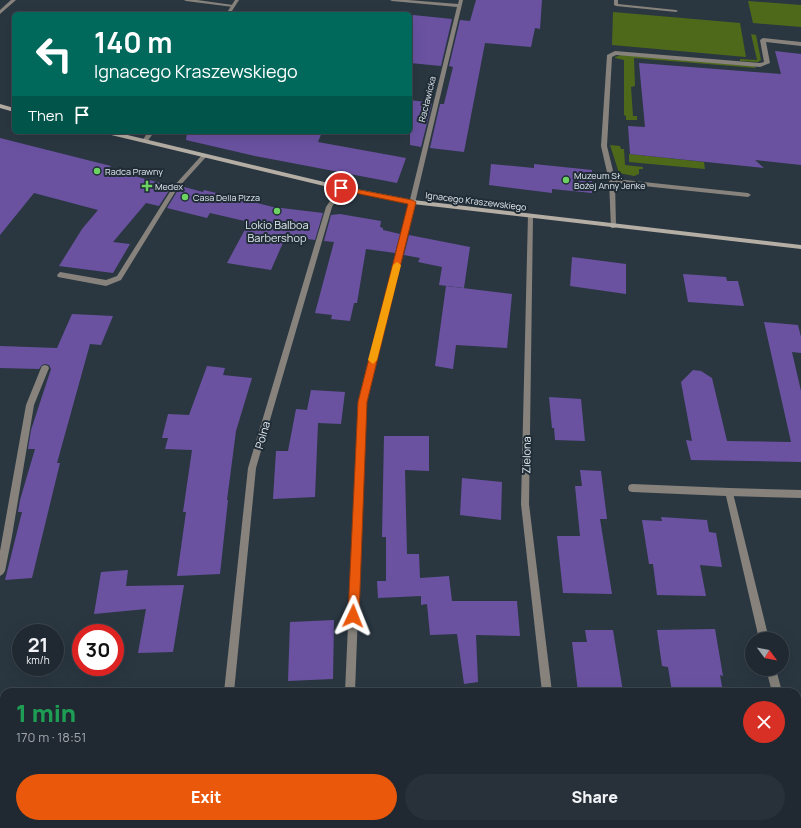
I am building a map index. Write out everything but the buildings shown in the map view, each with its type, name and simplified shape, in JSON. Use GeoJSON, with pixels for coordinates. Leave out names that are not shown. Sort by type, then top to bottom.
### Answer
{"type":"FeatureCollection","features":[{"type":"Feature","properties":{"kind":"street"},"geometry":{"type":"LineString","coordinates":[[0,13],[14,0]]}},
{"type":"Feature","properties":{"kind":"street"},"geometry":{"type":"LineString","coordinates":[[186,0],[233,6]]}},
{"type":"Feature","properties":{"kind":"street"},"geometry":{"type":"LineString","coordinates":[[229,12],[237,0]]}},
{"type":"Feature","properties":{"kind":"street"},"geometry":{"type":"LineString","coordinates":[[392,0],[460,3]]}},
{"type":"Feature","properties":{"kind":"street"},"geometry":{"type":"LineString","coordinates":[[616,0],[616,5],[676,11]]}},
{"type":"Feature","properties":{"kind":"street","name":"Racławicka"},"geometry":{"type":"LineString","coordinates":[[350,688],[362,402],[460,3]]}},
{"type":"Feature","properties":{"kind":"street"},"geometry":{"type":"LineString","coordinates":[[612,226],[612,181],[604,146],[608,56],[615,53],[760,65],[767,63],[762,40],[801,44]]}},
{"type":"Feature","properties":{"kind":"street"},"geometry":{"type":"LineString","coordinates":[[0,106],[12,109]]}},
{"type":"Feature","properties":{"kind":"street","name":"Ignacego Kraszewskiego"},"geometry":{"type":"LineString","coordinates":[[115,134],[341,188],[412,202],[801,248]]}},
{"type":"Feature","properties":{"kind":"street"},"geometry":{"type":"LineString","coordinates":[[145,141],[150,134]]}},
{"type":"Feature","properties":{"kind":"street"},"geometry":{"type":"LineString","coordinates":[[60,275],[106,283],[119,278],[175,188],[204,156]]}},
{"type":"Feature","properties":{"kind":"street"},"geometry":{"type":"LineString","coordinates":[[612,181],[748,195]]}},
{"type":"Feature","properties":{"kind":"street","name":"Polna"},"geometry":{"type":"LineString","coordinates":[[229,688],[252,468],[329,207],[341,188]]}},
{"type":"Feature","properties":{"kind":"street","name":"Zielona"},"geometry":{"type":"LineString","coordinates":[[530,216],[525,504],[547,688]]}},
{"type":"Feature","properties":{"kind":"street"},"geometry":{"type":"LineString","coordinates":[[0,572],[8,536],[30,405],[45,368]]}},
{"type":"Feature","properties":{"kind":"street"},"geometry":{"type":"LineString","coordinates":[[632,488],[801,494]]}},
{"type":"Feature","properties":{"kind":"street"},"geometry":{"type":"LineString","coordinates":[[729,492],[762,632]]}},
{"type":"Feature","properties":{"kind":"street"},"geometry":{"type":"LineString","coordinates":[[773,676],[776,688]]}},
{"type":"Feature","properties":{"kind":"green space"},"geometry":{"type":"Polygon","coordinates":[[[748,1],[801,5],[801,27],[753,23],[748,1]]]}},
{"type":"Feature","properties":{"kind":"green space"},"geometry":{"type":"Polygon","coordinates":[[[613,12],[740,23],[746,57],[612,45],[613,12]]]}},
{"type":"Feature","properties":{"kind":"green space"},"geometry":{"type":"Polygon","coordinates":[[[751,34],[756,35],[761,60],[758,62],[740,61],[740,59],[757,60],[751,34]]]}},
{"type":"Feature","properties":{"kind":"green space"},"geometry":{"type":"Polygon","coordinates":[[[621,55],[754,66],[756,68],[634,58],[635,86],[631,87],[633,116],[637,116],[637,120],[626,120],[626,116],[624,115],[624,60],[615,58],[621,55]]]}},
{"type":"Feature","properties":{"kind":"green space"},"geometry":{"type":"Polygon","coordinates":[[[610,145],[620,146],[621,149],[624,149],[625,165],[643,167],[643,169],[639,169],[639,174],[634,176],[619,173],[610,145]]]}},
{"type":"Feature","properties":{"kind":"green space"},"geometry":{"type":"Polygon","coordinates":[[[629,154],[704,162],[705,169],[629,162],[629,154]]]}},
{"type":"Feature","properties":{"kind":"slow traffic"},"geometry":{"type":"LineString","coordinates":[[373,360],[397,265]]}},
{"type":"Feature","properties":{"kind":"place","name":"Radca Prawny"},"geometry":{"type":"Point","coordinates":[97,171]}},
{"type":"Feature","properties":{"kind":"place","name":"Muzeum Sł. Bożej Anny Jenke"},"geometry":{"type":"Point","coordinates":[566,180]}},
{"type":"Feature","properties":{"kind":"place","name":"Medex"},"geometry":{"type":"Point","coordinates":[147,186]}},
{"type":"Feature","properties":{"kind":"place","name":"Casa Della Pizza"},"geometry":{"type":"Point","coordinates":[185,197]}},
{"type":"Feature","properties":{"kind":"place","name":"Lokio Balboa Barbershop"},"geometry":{"type":"Point","coordinates":[277,211]}},
{"type":"Feature","properties":{"kind":"route"},"geometry":{"type":"LineString","coordinates":[[341,188],[412,202],[362,402],[353,616]]}}]}
